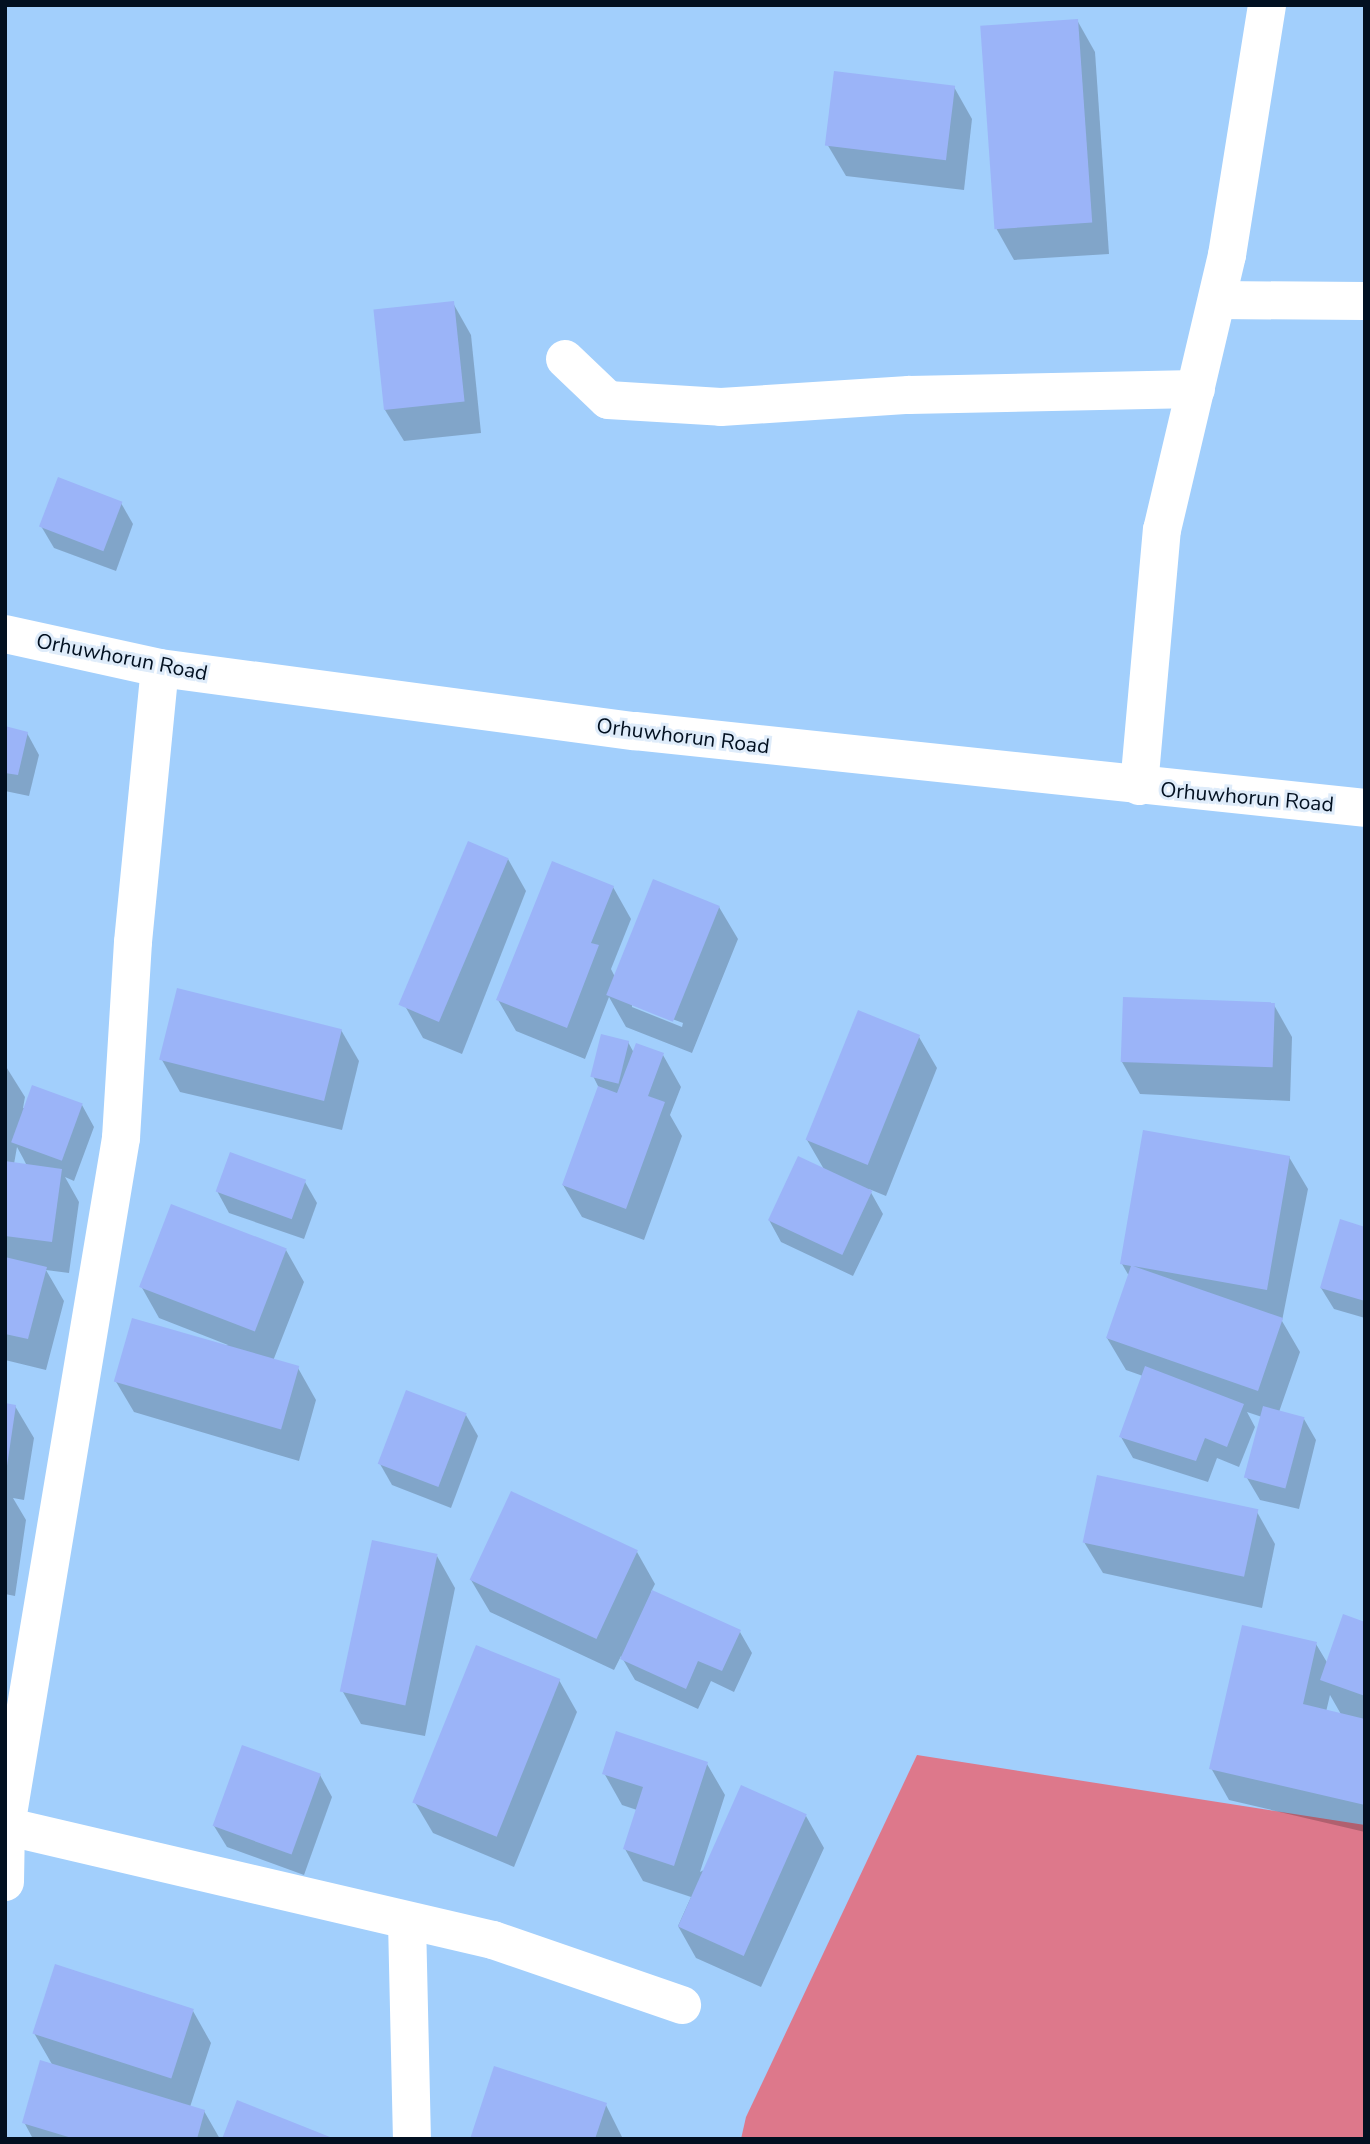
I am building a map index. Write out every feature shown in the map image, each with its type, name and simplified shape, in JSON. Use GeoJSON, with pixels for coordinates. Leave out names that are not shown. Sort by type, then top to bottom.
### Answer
{"type":"FeatureCollection","features":[{"type":"Feature","properties":{"kind":"street"},"geometry":{"type":"LineString","coordinates":[[1139,786],[1162,530],[1217,300],[1267,5]]}},
{"type":"Feature","properties":{"kind":"street"},"geometry":{"type":"LineString","coordinates":[[1217,300],[1365,301]]}},
{"type":"Feature","properties":{"kind":"street"},"geometry":{"type":"LineString","coordinates":[[565,359],[608,400],[720,407],[909,395],[1196,389]]}},
{"type":"Feature","properties":{"kind":"street","name":"Orhuwhorun Road"},"geometry":{"type":"LineString","coordinates":[[5,634],[160,668],[635,731],[1365,808]]}},
{"type":"Feature","properties":{"kind":"street"},"geometry":{"type":"LineString","coordinates":[[5,1882],[6,1826],[121,1138],[133,942],[160,668]]}},
{"type":"Feature","properties":{"kind":"street"},"geometry":{"type":"LineString","coordinates":[[6,1826],[493,1940],[682,2005]]}},
{"type":"Feature","properties":{"kind":"street"},"geometry":{"type":"LineString","coordinates":[[407,1921],[412,2139]]}},
{"type":"Feature","properties":{"kind":"shaded area"},"geometry":{"type":"Polygon","coordinates":[[[917,1755],[1365,1825],[1365,2139],[741,2139],[746,2117],[917,1755]]]}},
{"type":"Feature","properties":{"kind":"building"},"geometry":{"type":"Polygon","coordinates":[[[1078,19],[1092,223],[994,229],[980,26],[1078,19]]]}},
{"type":"Feature","properties":{"kind":"building"},"geometry":{"type":"Polygon","coordinates":[[[834,71],[955,86],[946,160],[825,145],[834,71]]]}},
{"type":"Feature","properties":{"kind":"building"},"geometry":{"type":"Polygon","coordinates":[[[454,301],[465,401],[384,410],[373,309],[454,301]]]}},
{"type":"Feature","properties":{"kind":"building"},"geometry":{"type":"Polygon","coordinates":[[[58,477],[122,502],[103,551],[39,526],[58,477]]]}},
{"type":"Feature","properties":{"kind":"building"},"geometry":{"type":"Polygon","coordinates":[[[5,726],[28,732],[18,775],[5,773],[5,726]]]}},
{"type":"Feature","properties":{"kind":"building"},"geometry":{"type":"Polygon","coordinates":[[[468,841],[509,858],[439,1022],[398,1005],[468,841]]]}},
{"type":"Feature","properties":{"kind":"building"},"geometry":{"type":"Polygon","coordinates":[[[552,861],[614,886],[591,943],[599,945],[567,1028],[496,1000],[552,861]]]}},
{"type":"Feature","properties":{"kind":"building"},"geometry":{"type":"Polygon","coordinates":[[[653,879],[720,906],[673,1022],[606,995],[653,879]]]}},
{"type":"Feature","properties":{"kind":"building"},"geometry":{"type":"Polygon","coordinates":[[[177,988],[342,1029],[324,1101],[159,1060],[177,988]]]}},
{"type":"Feature","properties":{"kind":"building"},"geometry":{"type":"Polygon","coordinates":[[[1123,997],[1275,1002],[1273,1067],[1121,1062],[1123,997]]]}},
{"type":"Feature","properties":{"kind":"building"},"geometry":{"type":"Polygon","coordinates":[[[858,1010],[920,1035],[868,1165],[806,1140],[858,1010]]]}},
{"type":"Feature","properties":{"kind":"building"},"geometry":{"type":"Polygon","coordinates":[[[601,1034],[629,1041],[618,1084],[590,1077],[601,1034]]]}},
{"type":"Feature","properties":{"kind":"building"},"geometry":{"type":"Polygon","coordinates":[[[636,1043],[664,1053],[648,1096],[665,1102],[626,1209],[562,1185],[598,1086],[617,1093],[636,1043]]]}},
{"type":"Feature","properties":{"kind":"building"},"geometry":{"type":"Polygon","coordinates":[[[32,1085],[83,1103],[62,1161],[11,1142],[32,1085]]]}},
{"type":"Feature","properties":{"kind":"building"},"geometry":{"type":"Polygon","coordinates":[[[1143,1130],[1290,1156],[1267,1290],[1133,1266],[1283,1318],[1258,1391],[1106,1338],[1131,1266],[1120,1264],[1143,1130]]]}},
{"type":"Feature","properties":{"kind":"building"},"geometry":{"type":"Polygon","coordinates":[[[230,1152],[306,1180],[292,1219],[216,1191],[230,1152]]]}},
{"type":"Feature","properties":{"kind":"building"},"geometry":{"type":"Polygon","coordinates":[[[798,1156],[872,1191],[842,1255],[768,1220],[798,1156]]]}},
{"type":"Feature","properties":{"kind":"building"},"geometry":{"type":"Polygon","coordinates":[[[5,1161],[62,1169],[52,1242],[5,1236],[5,1161]]]}},
{"type":"Feature","properties":{"kind":"building"},"geometry":{"type":"Polygon","coordinates":[[[171,1204],[287,1248],[255,1332],[139,1287],[171,1204]]]}},
{"type":"Feature","properties":{"kind":"building"},"geometry":{"type":"Polygon","coordinates":[[[1340,1219],[1365,1227],[1365,1301],[1320,1288],[1340,1219]]]}},
{"type":"Feature","properties":{"kind":"building"},"geometry":{"type":"Polygon","coordinates":[[[5,1257],[47,1267],[28,1339],[5,1334],[5,1257]]]}},
{"type":"Feature","properties":{"kind":"building"},"geometry":{"type":"Polygon","coordinates":[[[132,1318],[299,1366],[281,1429],[114,1381],[132,1318]]]}},
{"type":"Feature","properties":{"kind":"building"},"geometry":{"type":"Polygon","coordinates":[[[1145,1366],[1244,1404],[1227,1447],[1205,1438],[1196,1461],[1119,1437],[1145,1366]]]}},
{"type":"Feature","properties":{"kind":"building"},"geometry":{"type":"Polygon","coordinates":[[[406,1390],[467,1413],[438,1487],[378,1464],[406,1390]]]}},
{"type":"Feature","properties":{"kind":"building"},"geometry":{"type":"Polygon","coordinates":[[[5,1403],[16,1405],[7,1466],[5,1466],[5,1403]]]}},
{"type":"Feature","properties":{"kind":"building"},"geometry":{"type":"Polygon","coordinates":[[[1263,1406],[1305,1417],[1285,1489],[1244,1477],[1263,1406]]]}},
{"type":"Feature","properties":{"kind":"building"},"geometry":{"type":"Polygon","coordinates":[[[1097,1475],[1258,1509],[1244,1577],[1083,1542],[1097,1475]]]}},
{"type":"Feature","properties":{"kind":"building"},"geometry":{"type":"Polygon","coordinates":[[[511,1491],[638,1550],[596,1639],[470,1580],[511,1491]]]}},
{"type":"Feature","properties":{"kind":"building"},"geometry":{"type":"Polygon","coordinates":[[[372,1540],[438,1554],[405,1706],[340,1692],[372,1540]]]}},
{"type":"Feature","properties":{"kind":"building"},"geometry":{"type":"Polygon","coordinates":[[[652,1590],[741,1630],[722,1671],[698,1661],[686,1689],[620,1659],[652,1590]]]}},
{"type":"Feature","properties":{"kind":"building"},"geometry":{"type":"Polygon","coordinates":[[[1343,1614],[1365,1622],[1365,1696],[1320,1680],[1343,1614]]]}},
{"type":"Feature","properties":{"kind":"building"},"geometry":{"type":"Polygon","coordinates":[[[1242,1625],[1317,1642],[1303,1704],[1365,1719],[1365,1805],[1209,1769],[1242,1625]]]}},
{"type":"Feature","properties":{"kind":"building"},"geometry":{"type":"Polygon","coordinates":[[[476,1645],[560,1679],[497,1837],[412,1803],[476,1645]]]}},
{"type":"Feature","properties":{"kind":"building"},"geometry":{"type":"Polygon","coordinates":[[[616,1731],[708,1762],[674,1866],[623,1849],[643,1787],[602,1774],[616,1731]]]}},
{"type":"Feature","properties":{"kind":"building"},"geometry":{"type":"Polygon","coordinates":[[[242,1745],[321,1774],[292,1855],[213,1826],[242,1745]]]}},
{"type":"Feature","properties":{"kind":"building"},"geometry":{"type":"Polygon","coordinates":[[[741,1785],[807,1814],[744,1956],[678,1927],[741,1785]]]}},
{"type":"Feature","properties":{"kind":"building"},"geometry":{"type":"Polygon","coordinates":[[[55,1964],[194,2009],[171,2079],[32,2033],[55,1964]]]}},
{"type":"Feature","properties":{"kind":"building"},"geometry":{"type":"Polygon","coordinates":[[[40,2060],[205,2110],[197,2139],[75,2139],[22,2123],[40,2060]]]}},
{"type":"Feature","properties":{"kind":"building"},"geometry":{"type":"Polygon","coordinates":[[[494,2066],[607,2103],[595,2139],[470,2139],[494,2066]]]}},
{"type":"Feature","properties":{"kind":"building"},"geometry":{"type":"Polygon","coordinates":[[[237,2100],[335,2139],[222,2139],[237,2100]]]}}]}
